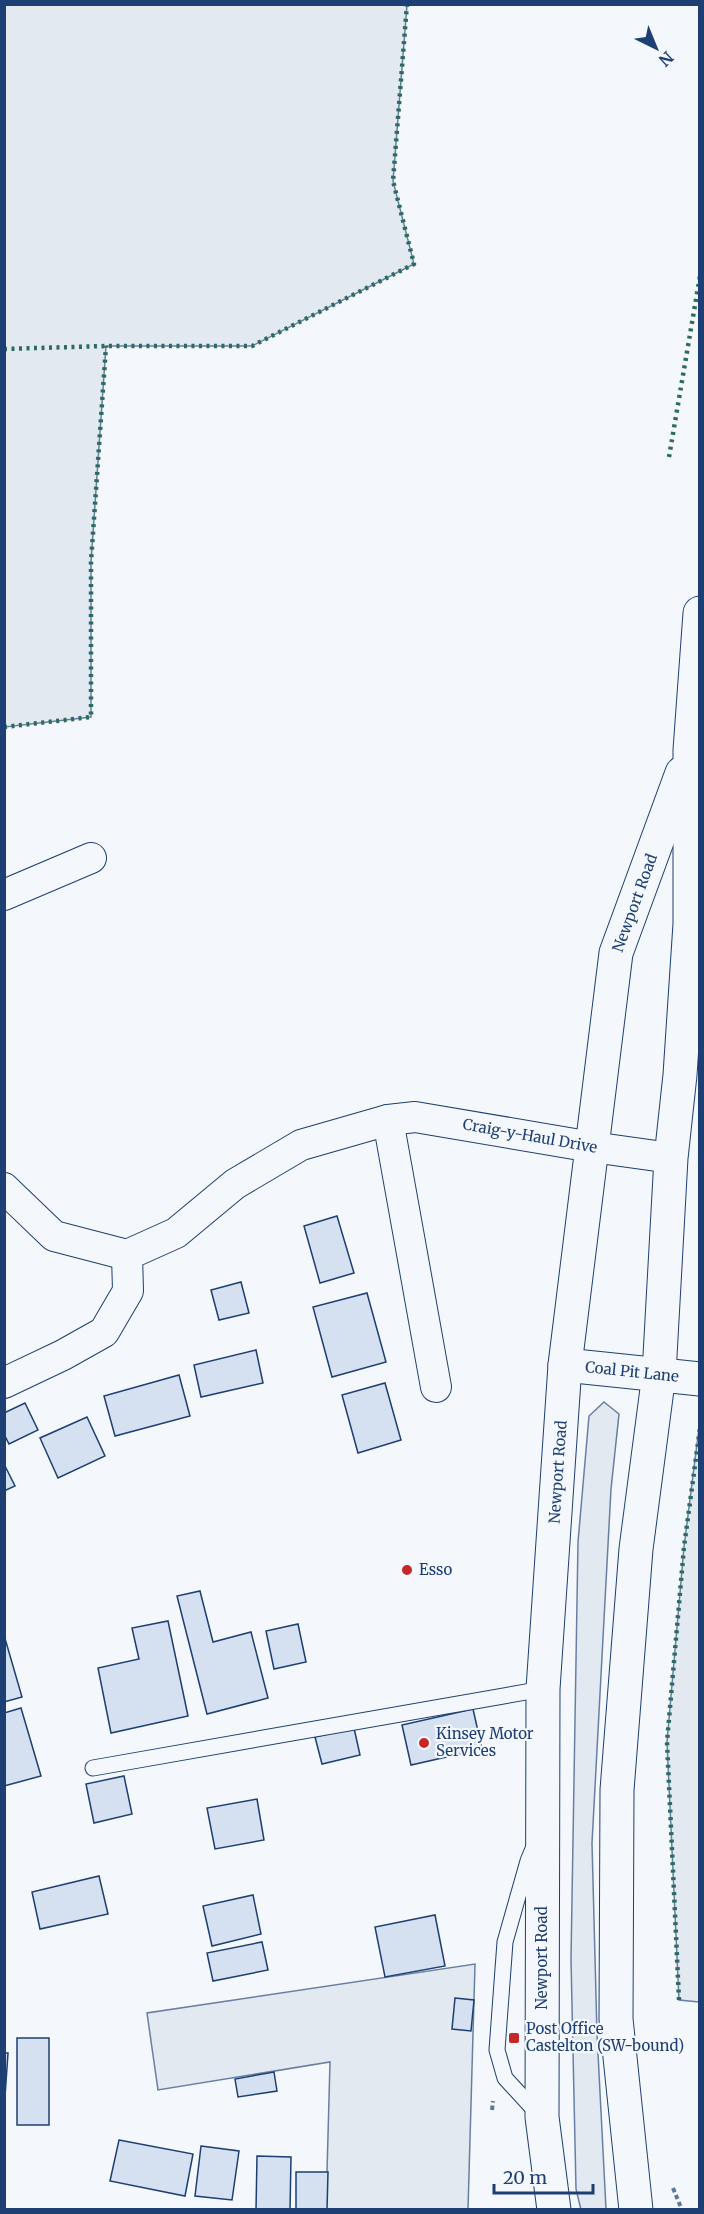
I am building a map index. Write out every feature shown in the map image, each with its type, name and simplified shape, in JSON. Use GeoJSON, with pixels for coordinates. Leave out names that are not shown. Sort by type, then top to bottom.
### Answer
{"type":"FeatureCollection","features":[{"type":"Feature","properties":{"kind":"main road","name":"Newport Road"},"geometry":{"type":"LineString","coordinates":[[636,2210],[616,2019],[617,1790],[636,1549],[659,1374],[671,1158],[681,1075],[690,924],[690,750],[699,617]]}},
{"type":"Feature","properties":{"kind":"main road","name":"Newport Road"},"geometry":{"type":"LineString","coordinates":[[554,2210],[542,2117],[543,1689],[565,1365],[616,953],[690,750]]}},
{"type":"Feature","properties":{"kind":"main road","name":"Coal Pit Lane"},"geometry":{"type":"LineString","coordinates":[[565,1365],[699,1379]]}},
{"type":"Feature","properties":{"kind":"street"},"geometry":{"type":"LineString","coordinates":[[4,895],[91,858]]}},
{"type":"Feature","properties":{"kind":"street","name":"Craig-y-Haul Drive"},"geometry":{"type":"LineString","coordinates":[[127,1255],[176,1233],[235,1184],[301,1145],[388,1120],[415,1116],[592,1147],[671,1158]]}},
{"type":"Feature","properties":{"kind":"street"},"geometry":{"type":"LineString","coordinates":[[388,1120],[436,1387]]}},
{"type":"Feature","properties":{"kind":"street"},"geometry":{"type":"LineString","coordinates":[[4,1188],[54,1236],[127,1255],[128,1291],[104,1332],[63,1355],[4,1383]]}},
{"type":"Feature","properties":{"kind":"lane"},"geometry":{"type":"LineString","coordinates":[[93,1768],[543,1689]]}},
{"type":"Feature","properties":{"kind":"lane"},"geometry":{"type":"LineString","coordinates":[[542,1829],[528,1861],[506,1942],[497,2050],[505,2079],[542,2117]]}},
{"type":"Feature","properties":{"kind":"path"},"geometry":{"type":"LineString","coordinates":[[672,2188],[682,2210]]}},
{"type":"Feature","properties":{"kind":"shaded area"},"geometry":{"type":"Polygon","coordinates":[[[4,5],[407,5],[393,181],[414,264],[252,346],[106,346],[91,562],[91,717],[5,727],[4,5]]]}},
{"type":"Feature","properties":{"kind":"shaded area"},"geometry":{"type":"Polygon","coordinates":[[[604,1402],[619,1414],[611,1489],[592,1843],[597,2034],[606,2209],[581,2210],[576,2189],[571,1959],[578,1542],[589,1416],[604,1402]]]}},
{"type":"Feature","properties":{"kind":"shaded area"},"geometry":{"type":"Polygon","coordinates":[[[699,1428],[700,2002],[679,2000],[667,1742],[684,1547],[699,1428]]]}},
{"type":"Feature","properties":{"kind":"shaded area"},"geometry":{"type":"Polygon","coordinates":[[[475,1964],[468,2209],[326,2209],[330,2062],[158,2090],[147,2013],[475,1964]]]}},
{"type":"Feature","properties":{"kind":"building"},"geometry":{"type":"Polygon","coordinates":[[[337,1216],[354,1273],[320,1283],[304,1226],[337,1216]]]}},
{"type":"Feature","properties":{"kind":"building"},"geometry":{"type":"Polygon","coordinates":[[[241,1282],[249,1313],[219,1320],[211,1290],[241,1282]]]}},
{"type":"Feature","properties":{"kind":"building"},"geometry":{"type":"Polygon","coordinates":[[[367,1293],[386,1362],[332,1377],[313,1307],[367,1293]]]}},
{"type":"Feature","properties":{"kind":"building"},"geometry":{"type":"Polygon","coordinates":[[[256,1350],[263,1383],[201,1397],[194,1365],[256,1350]]]}},
{"type":"Feature","properties":{"kind":"building"},"geometry":{"type":"Polygon","coordinates":[[[179,1375],[190,1416],[115,1436],[104,1396],[179,1375]]]}},
{"type":"Feature","properties":{"kind":"building"},"geometry":{"type":"Polygon","coordinates":[[[385,1383],[401,1440],[358,1453],[342,1395],[385,1383]]]}},
{"type":"Feature","properties":{"kind":"building"},"geometry":{"type":"Polygon","coordinates":[[[25,1403],[38,1430],[9,1444],[4,1434],[4,1413],[25,1403]]]}},
{"type":"Feature","properties":{"kind":"building"},"geometry":{"type":"Polygon","coordinates":[[[87,1417],[105,1456],[58,1478],[40,1438],[87,1417]]]}},
{"type":"Feature","properties":{"kind":"building"},"geometry":{"type":"Polygon","coordinates":[[[4,1464],[15,1486],[4,1491],[4,1464]]]}},
{"type":"Feature","properties":{"kind":"building"},"geometry":{"type":"Polygon","coordinates":[[[200,1591],[213,1642],[251,1632],[268,1698],[207,1714],[177,1596],[200,1591]]]}},
{"type":"Feature","properties":{"kind":"building"},"geometry":{"type":"Polygon","coordinates":[[[168,1621],[188,1716],[111,1733],[98,1668],[139,1659],[132,1628],[168,1621]]]}},
{"type":"Feature","properties":{"kind":"building"},"geometry":{"type":"Polygon","coordinates":[[[298,1624],[306,1662],[274,1669],[266,1631],[298,1624]]]}},
{"type":"Feature","properties":{"kind":"building"},"geometry":{"type":"Polygon","coordinates":[[[4,1635],[22,1697],[4,1702],[4,1635]]]}},
{"type":"Feature","properties":{"kind":"building"},"geometry":{"type":"Polygon","coordinates":[[[21,1708],[41,1776],[4,1786],[4,1713],[21,1708]]]}},
{"type":"Feature","properties":{"kind":"building"},"geometry":{"type":"Polygon","coordinates":[[[473,1709],[482,1749],[411,1765],[402,1725],[473,1709]]]}},
{"type":"Feature","properties":{"kind":"building"},"geometry":{"type":"Polygon","coordinates":[[[354,1728],[360,1755],[322,1764],[315,1737],[354,1728]]]}},
{"type":"Feature","properties":{"kind":"building"},"geometry":{"type":"Polygon","coordinates":[[[124,1776],[132,1814],[94,1823],[86,1784],[124,1776]]]}},
{"type":"Feature","properties":{"kind":"building"},"geometry":{"type":"Polygon","coordinates":[[[257,1799],[264,1840],[215,1849],[207,1808],[257,1799]]]}},
{"type":"Feature","properties":{"kind":"building"},"geometry":{"type":"Polygon","coordinates":[[[99,1876],[108,1914],[40,1929],[32,1892],[99,1876]]]}},
{"type":"Feature","properties":{"kind":"building"},"geometry":{"type":"Polygon","coordinates":[[[253,1895],[261,1934],[212,1946],[203,1906],[253,1895]]]}},
{"type":"Feature","properties":{"kind":"building"},"geometry":{"type":"Polygon","coordinates":[[[435,1915],[445,1966],[385,1977],[375,1927],[435,1915]]]}},
{"type":"Feature","properties":{"kind":"building"},"geometry":{"type":"Polygon","coordinates":[[[262,1942],[268,1970],[213,1981],[207,1953],[262,1942]]]}},
{"type":"Feature","properties":{"kind":"building"},"geometry":{"type":"Polygon","coordinates":[[[455,1998],[474,2000],[471,2031],[452,2029],[455,1998]]]}},
{"type":"Feature","properties":{"kind":"building"},"geometry":{"type":"Polygon","coordinates":[[[17,2038],[49,2038],[49,2125],[17,2125],[17,2038]]]}},
{"type":"Feature","properties":{"kind":"building"},"geometry":{"type":"Polygon","coordinates":[[[4,2053],[8,2053],[5,2097],[4,2097],[4,2053]]]}},
{"type":"Feature","properties":{"kind":"building"},"geometry":{"type":"Polygon","coordinates":[[[274,2072],[277,2091],[238,2097],[235,2079],[274,2072]]]}},
{"type":"Feature","properties":{"kind":"building"},"geometry":{"type":"Polygon","coordinates":[[[119,2140],[193,2154],[185,2196],[110,2181],[119,2140]]]}},
{"type":"Feature","properties":{"kind":"building"},"geometry":{"type":"Polygon","coordinates":[[[201,2146],[239,2151],[232,2200],[195,2196],[201,2146]]]}},
{"type":"Feature","properties":{"kind":"building"},"geometry":{"type":"Polygon","coordinates":[[[257,2156],[291,2157],[290,2210],[256,2210],[257,2156]]]}},
{"type":"Feature","properties":{"kind":"building"},"geometry":{"type":"Polygon","coordinates":[[[296,2172],[328,2172],[327,2210],[296,2210],[296,2172]]]}},
{"type":"Feature","properties":{"kind":"hedge"},"geometry":{"type":"LineString","coordinates":[[4,349],[252,346],[414,264],[393,181],[407,4]]}},
{"type":"Feature","properties":{"kind":"hedge"},"geometry":{"type":"LineString","coordinates":[[669,457],[700,276]]}},
{"type":"Feature","properties":{"kind":"hedge"},"geometry":{"type":"LineString","coordinates":[[4,727],[91,717],[91,562],[106,346]]}},
{"type":"Feature","properties":{"kind":"hedge"},"geometry":{"type":"LineString","coordinates":[[679,2000],[667,1742],[684,1547],[700,1428]]}},
{"type":"Feature","properties":{"kind":"place","name":"Esso"},"geometry":{"type":"Point","coordinates":[407,1570]}},
{"type":"Feature","properties":{"kind":"place","name":"Kinsey Motor Services"},"geometry":{"type":"Point","coordinates":[424,1743]}},
{"type":"Feature","properties":{"kind":"place","name":"Post Office Castelton (SW-bound)"},"geometry":{"type":"Point","coordinates":[514,2038]}}]}
